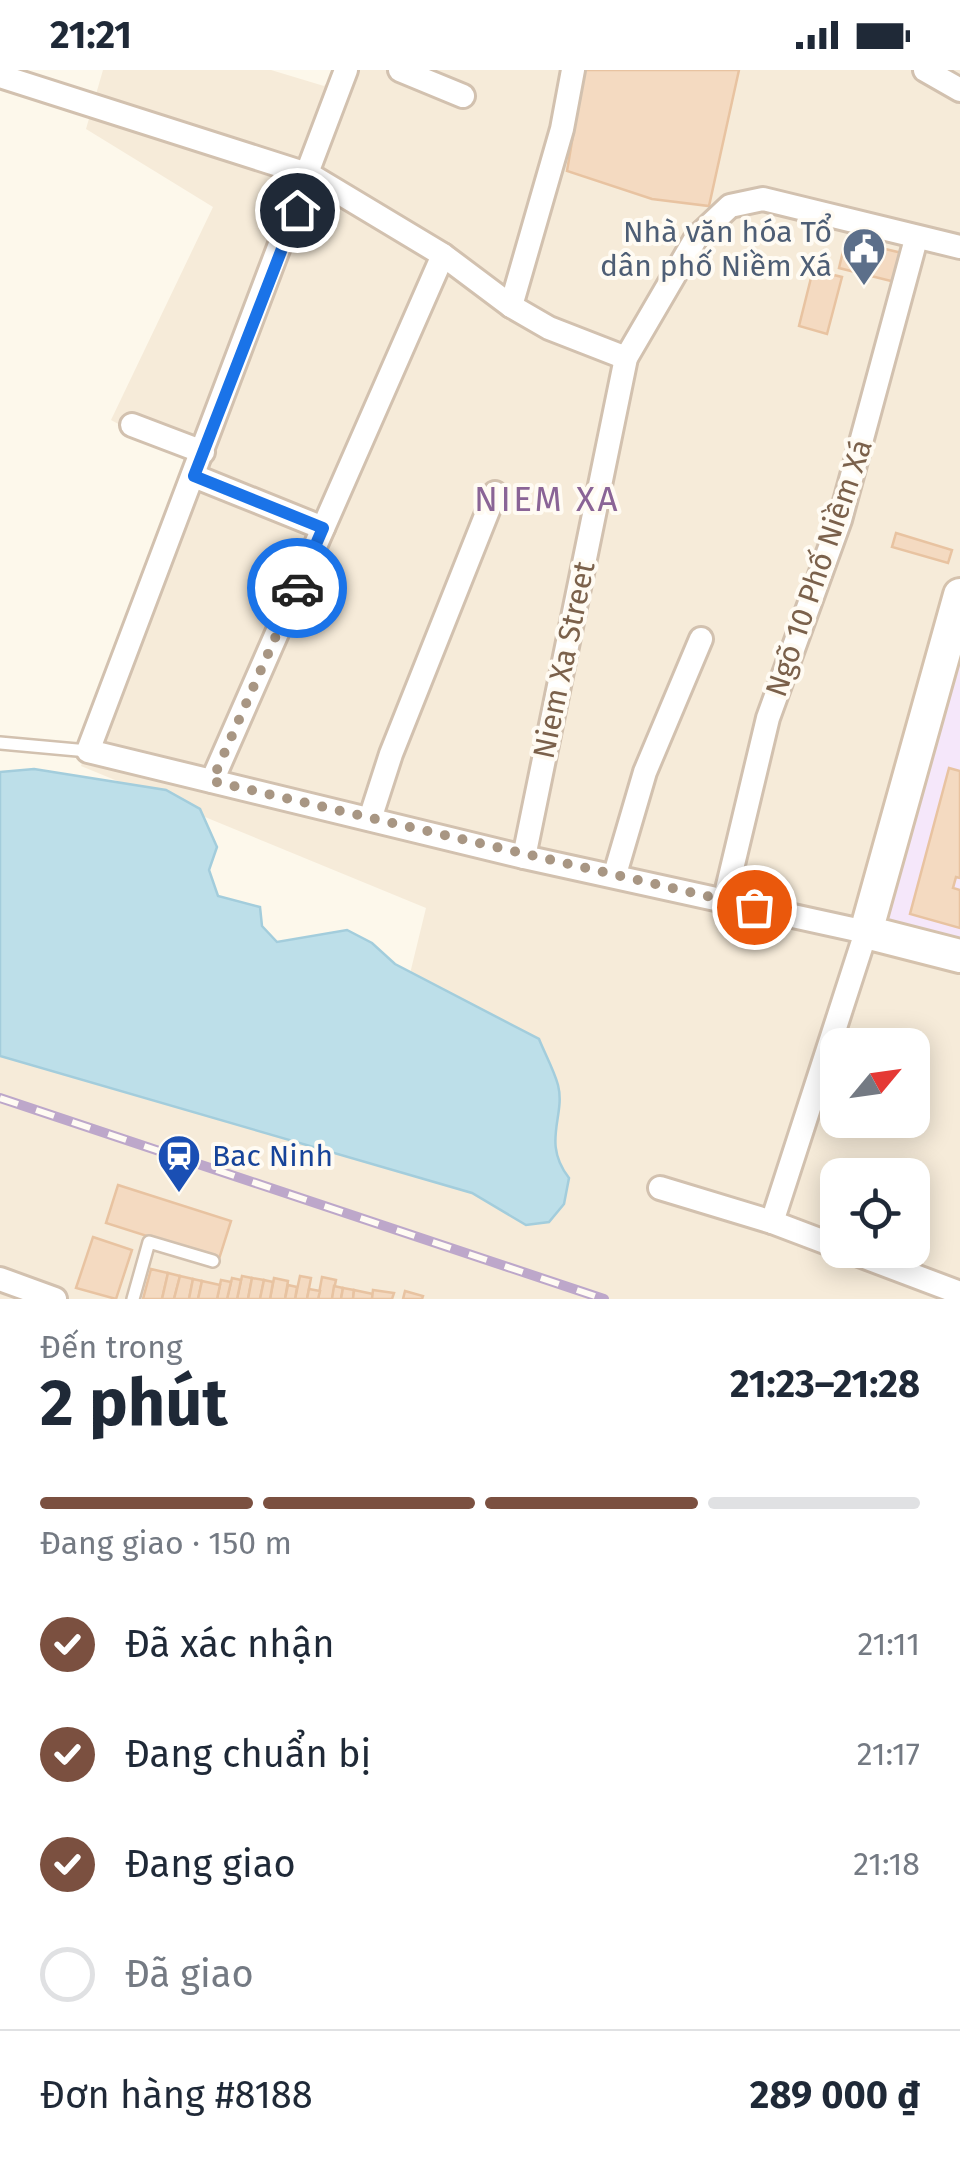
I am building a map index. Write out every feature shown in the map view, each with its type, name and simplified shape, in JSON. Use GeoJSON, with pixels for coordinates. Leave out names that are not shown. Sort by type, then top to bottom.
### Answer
{"type":"FeatureCollection","features":[{"type":"Feature","properties":{"kind":"street"},"geometry":{"type":"LineString","coordinates":[[346,70],[310,175],[88,751],[960,956]]}},
{"type":"Feature","properties":{"kind":"street"},"geometry":{"type":"LineString","coordinates":[[400,70],[463,96]]}},
{"type":"Feature","properties":{"kind":"street"},"geometry":{"type":"LineString","coordinates":[[511,306],[562,130],[573,70]]}},
{"type":"Feature","properties":{"kind":"street"},"geometry":{"type":"LineString","coordinates":[[928,70],[960,90]]}},
{"type":"Feature","properties":{"kind":"street"},"geometry":{"type":"LineString","coordinates":[[0,76],[310,175],[443,255],[511,306],[549,328],[626,358]]}},
{"type":"Feature","properties":{"kind":"street","name":"Niem Xa Street"},"geometry":{"type":"LineString","coordinates":[[524,856],[626,358],[696,238],[730,206],[746,199],[784,203],[960,247]]}},
{"type":"Feature","properties":{"kind":"street","name":"Ngõ 10 Phố Niềm Xá"},"geometry":{"type":"LineString","coordinates":[[725,898],[768,718],[840,520],[916,239]]}},
{"type":"Feature","properties":{"kind":"street"},"geometry":{"type":"LineString","coordinates":[[212,781],[443,255]]}},
{"type":"Feature","properties":{"kind":"street"},"geometry":{"type":"LineString","coordinates":[[132,425],[203,452]]}},
{"type":"Feature","properties":{"kind":"street"},"geometry":{"type":"LineString","coordinates":[[194,476],[323,528]]}},
{"type":"Feature","properties":{"kind":"street"},"geometry":{"type":"LineString","coordinates":[[370,819],[391,754],[496,492]]}},
{"type":"Feature","properties":{"kind":"street"},"geometry":{"type":"LineString","coordinates":[[772,1222],[866,932],[960,595]]}},
{"type":"Feature","properties":{"kind":"street"},"geometry":{"type":"LineString","coordinates":[[615,874],[645,772],[701,639]]}},
{"type":"Feature","properties":{"kind":"street"},"geometry":{"type":"LineString","coordinates":[[660,1188],[820,1240]]}},
{"type":"Feature","properties":{"kind":"street"},"geometry":{"type":"LineString","coordinates":[[894,1268],[960,1293]]}},
{"type":"Feature","properties":{"kind":"street"},"geometry":{"type":"LineString","coordinates":[[0,1279],[56,1299]]}},
{"type":"Feature","properties":{"kind":"lane"},"geometry":{"type":"LineString","coordinates":[[0,744],[88,751]]}},
{"type":"Feature","properties":{"kind":"lane"},"geometry":{"type":"LineString","coordinates":[[133,1299],[149,1242],[213,1261]]}},
{"type":"Feature","properties":{"kind":"shaded area"},"geometry":{"type":"Polygon","coordinates":[[[103,70],[271,70],[324,86],[338,70],[960,70],[960,1299],[0,1299],[0,1031],[367,1150],[426,908],[81,766],[188,462],[111,420],[213,207],[86,129],[103,70]]]}},
{"type":"Feature","properties":{"kind":"shaded area"},"geometry":{"type":"Polygon","coordinates":[[[960,652],[960,944],[899,927],[884,917],[960,652]]]}},
{"type":"Feature","properties":{"kind":"water"},"geometry":{"type":"Polygon","coordinates":[[[34,769],[166,790],[200,809],[217,847],[209,870],[218,896],[260,907],[262,926],[277,942],[347,930],[372,943],[395,964],[539,1039],[558,1085],[555,1141],[569,1178],[564,1204],[549,1222],[526,1225],[472,1193],[0,1056],[0,772],[34,769]]]}},
{"type":"Feature","properties":{"kind":"building"},"geometry":{"type":"Polygon","coordinates":[[[584,70],[739,70],[709,206],[652,199],[567,171],[584,70]]]}},
{"type":"Feature","properties":{"kind":"building"},"geometry":{"type":"Polygon","coordinates":[[[864,237],[882,241],[881,248],[902,253],[895,282],[839,268],[845,243],[861,247],[864,237]]]}},
{"type":"Feature","properties":{"kind":"building"},"geometry":{"type":"Polygon","coordinates":[[[813,270],[842,277],[827,334],[799,326],[813,270]]]}},
{"type":"Feature","properties":{"kind":"building"},"geometry":{"type":"Polygon","coordinates":[[[896,533],[952,550],[948,563],[892,547],[896,533]]]}},
{"type":"Feature","properties":{"kind":"building"},"geometry":{"type":"Polygon","coordinates":[[[949,768],[960,771],[960,878],[956,877],[953,888],[960,890],[960,928],[910,914],[949,768]]]}},
{"type":"Feature","properties":{"kind":"building"},"geometry":{"type":"Polygon","coordinates":[[[118,1185],[231,1221],[219,1259],[106,1223],[118,1185]]]}},
{"type":"Feature","properties":{"kind":"building"},"geometry":{"type":"Polygon","coordinates":[[[93,1237],[132,1250],[116,1299],[76,1288],[93,1237]]]}},
{"type":"Feature","properties":{"kind":"building"},"geometry":{"type":"Polygon","coordinates":[[[151,1269],[168,1273],[162,1299],[143,1299],[151,1269]]]}},
{"type":"Feature","properties":{"kind":"building"},"geometry":{"type":"Polygon","coordinates":[[[168,1273],[180,1276],[174,1299],[162,1299],[168,1273]]]}},
{"type":"Feature","properties":{"kind":"building"},"geometry":{"type":"Polygon","coordinates":[[[180,1276],[193,1279],[189,1299],[174,1299],[180,1276]]]}},
{"type":"Feature","properties":{"kind":"building"},"geometry":{"type":"Polygon","coordinates":[[[242,1276],[252,1278],[248,1299],[237,1299],[242,1276]]]}},
{"type":"Feature","properties":{"kind":"building"},"geometry":{"type":"Polygon","coordinates":[[[300,1276],[311,1278],[307,1299],[295,1299],[300,1276]]]}},
{"type":"Feature","properties":{"kind":"building"},"geometry":{"type":"Polygon","coordinates":[[[322,1277],[336,1280],[332,1299],[318,1299],[322,1277]]]}},
{"type":"Feature","properties":{"kind":"building"},"geometry":{"type":"Polygon","coordinates":[[[232,1278],[241,1280],[237,1299],[227,1299],[232,1278]]]}},
{"type":"Feature","properties":{"kind":"building"},"geometry":{"type":"Polygon","coordinates":[[[252,1278],[264,1280],[260,1299],[248,1299],[252,1278]]]}},
{"type":"Feature","properties":{"kind":"building"},"geometry":{"type":"Polygon","coordinates":[[[274,1278],[288,1281],[285,1299],[270,1299],[274,1278]]]}},
{"type":"Feature","properties":{"kind":"building"},"geometry":{"type":"Polygon","coordinates":[[[193,1279],[202,1281],[198,1299],[189,1299],[193,1279]]]}},
{"type":"Feature","properties":{"kind":"building"},"geometry":{"type":"Polygon","coordinates":[[[221,1280],[231,1282],[227,1299],[217,1299],[221,1280]]]}},
{"type":"Feature","properties":{"kind":"building"},"geometry":{"type":"Polygon","coordinates":[[[264,1280],[273,1282],[270,1299],[260,1299],[264,1280]]]}},
{"type":"Feature","properties":{"kind":"building"},"geometry":{"type":"Polygon","coordinates":[[[202,1281],[220,1285],[217,1299],[198,1299],[202,1281]]]}},
{"type":"Feature","properties":{"kind":"building"},"geometry":{"type":"Polygon","coordinates":[[[288,1285],[297,1287],[295,1299],[285,1299],[288,1285]]]}},
{"type":"Feature","properties":{"kind":"building"},"geometry":{"type":"Polygon","coordinates":[[[334,1286],[343,1288],[341,1299],[332,1299],[334,1286]]]}},
{"type":"Feature","properties":{"kind":"building"},"geometry":{"type":"Polygon","coordinates":[[[343,1288],[354,1290],[353,1299],[341,1299],[343,1288]]]}},
{"type":"Feature","properties":{"kind":"building"},"geometry":{"type":"Polygon","coordinates":[[[309,1289],[320,1291],[318,1299],[307,1299],[309,1289]]]}},
{"type":"Feature","properties":{"kind":"building"},"geometry":{"type":"Polygon","coordinates":[[[354,1290],[373,1294],[372,1299],[353,1299],[354,1290]]]}},
{"type":"Feature","properties":{"kind":"building"},"geometry":{"type":"Polygon","coordinates":[[[373,1290],[394,1293],[392,1299],[372,1299],[373,1290]]]}},
{"type":"Feature","properties":{"kind":"building"},"geometry":{"type":"Polygon","coordinates":[[[405,1291],[423,1296],[422,1299],[403,1299],[405,1291]]]}},
{"type":"Feature","properties":{"kind":"railway"},"geometry":{"type":"LineString","coordinates":[[0,1098],[604,1299]]}},
{"type":"Feature","properties":{"kind":"way so far"},"geometry":{"type":"LineString","coordinates":[[297,588],[212,781],[754,907]]}},
{"type":"Feature","properties":{"kind":"place","name":"Nhà văn hóa Tổ dân phố Niềm Xá"},"geometry":{"type":"Point","coordinates":[864,287]}},
{"type":"Feature","properties":{"kind":"place","name":"Bac Ninh"},"geometry":{"type":"Point","coordinates":[179,1194]}},
{"type":"Feature","properties":{"kind":"district","name":"NIEM XA"},"geometry":{"type":"Point","coordinates":[547,499]}},
{"type":"Feature","properties":{"kind":"route"},"geometry":{"type":"LineString","coordinates":[[297,210],[194,476],[323,528],[297,588]]}}]}
